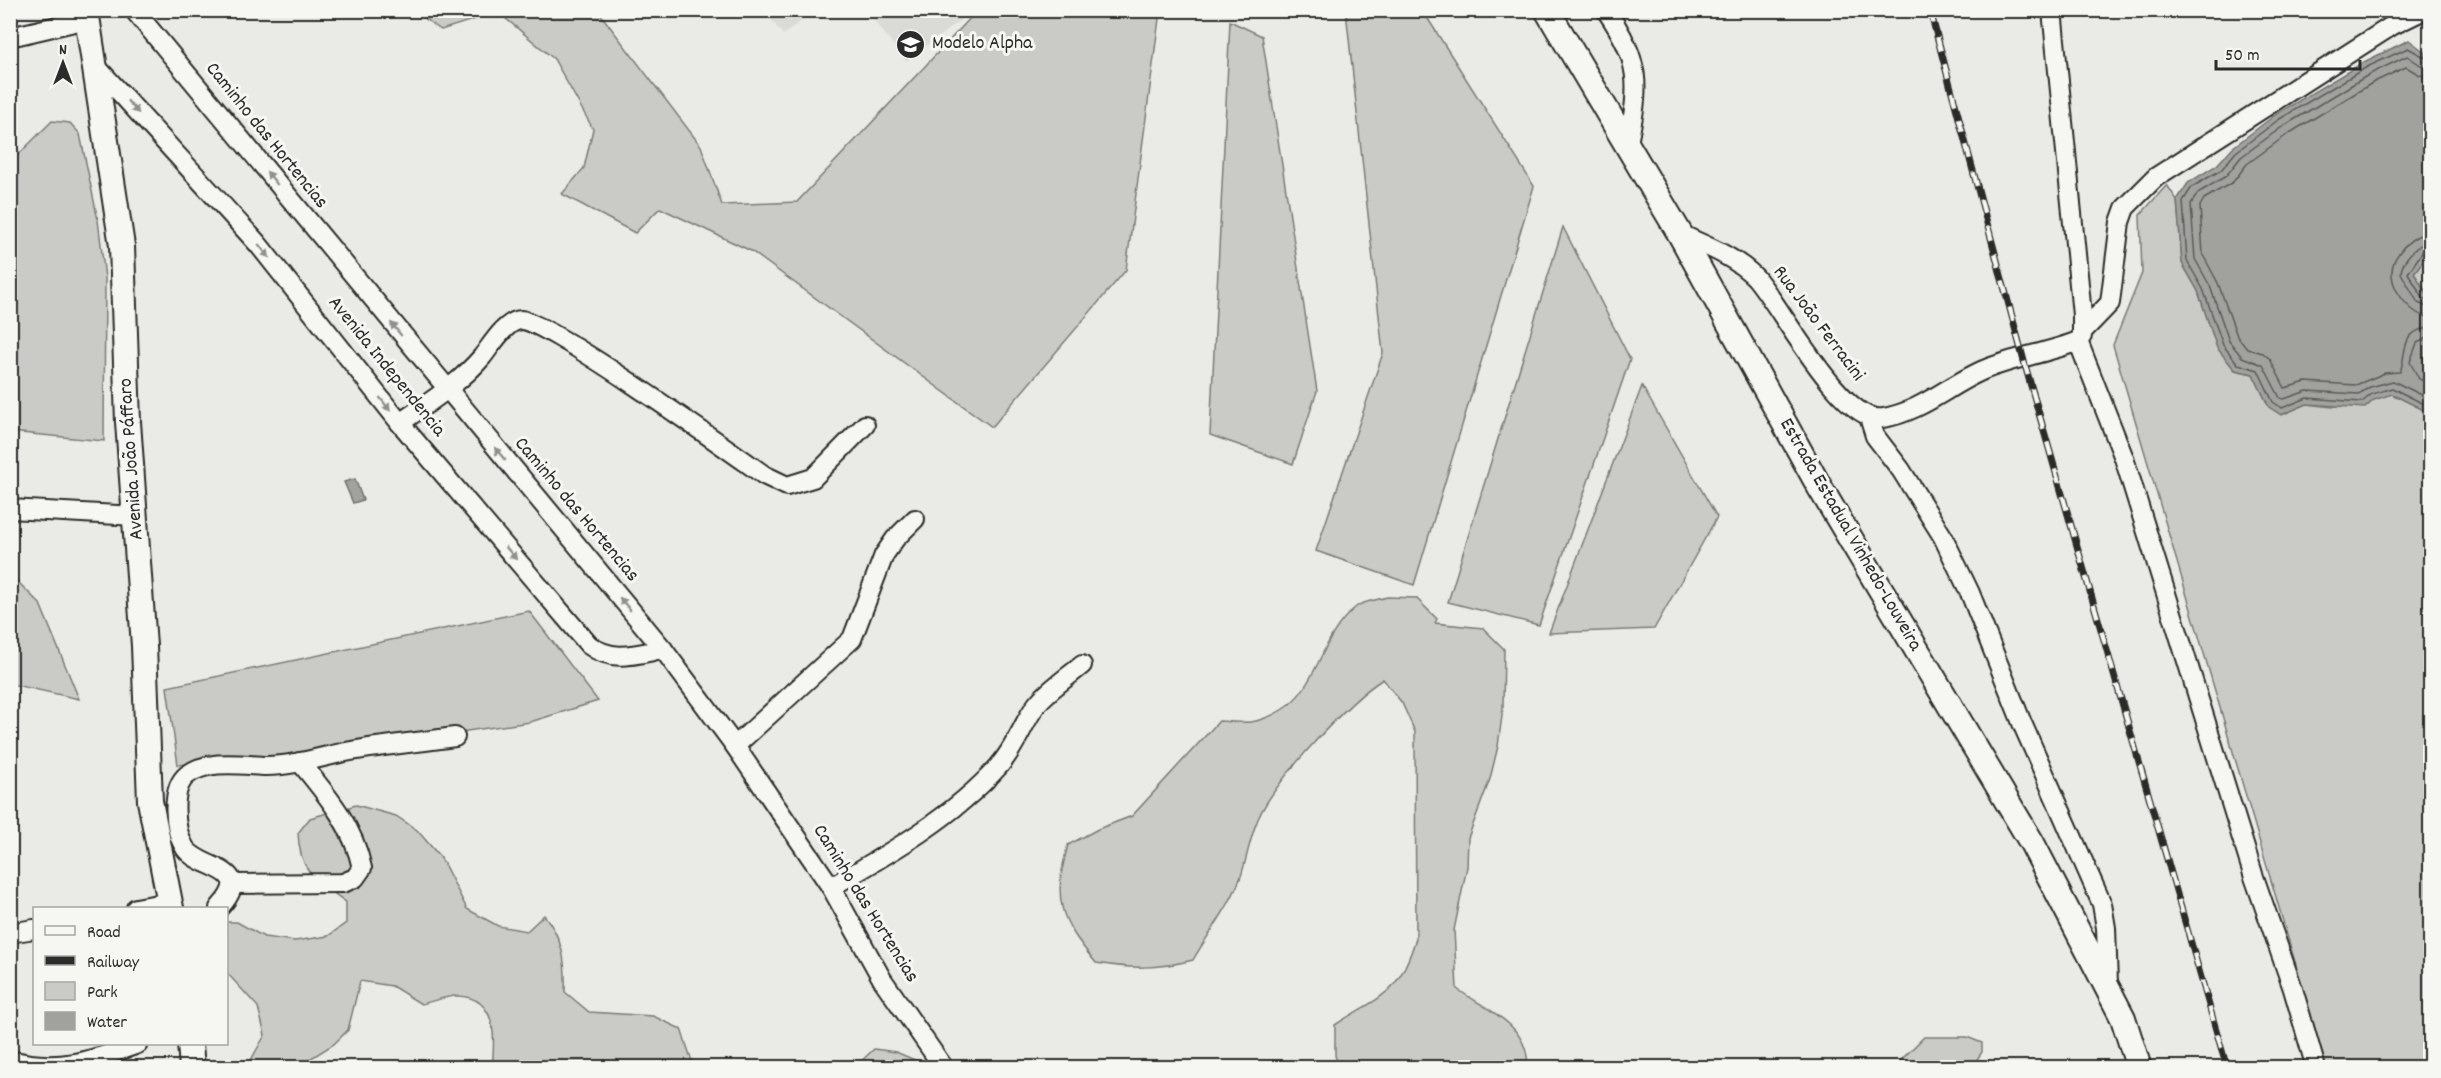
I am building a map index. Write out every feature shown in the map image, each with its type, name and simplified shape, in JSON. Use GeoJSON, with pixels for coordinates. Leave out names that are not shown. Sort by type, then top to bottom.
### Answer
{"type":"FeatureCollection","features":[{"type":"Feature","properties":{"kind":"main road","name":"Estrada Estadual Vinhedo-Louveira"},"geometry":{"type":"LineString","coordinates":[[1547,10],[1628,143],[1819,486],[2032,843],[2122,1018],[2139,1068]]}},
{"type":"Feature","properties":{"kind":"main road","name":"Avenida João Páffaro"},"geometry":{"type":"LineString","coordinates":[[86,15],[122,246],[128,422],[136,516],[150,801],[170,905]]}},
{"type":"Feature","properties":{"kind":"main road"},"geometry":{"type":"LineString","coordinates":[[190,1045],[192,1068]]}},
{"type":"Feature","properties":{"kind":"street","name":"Caminho das Hortencias"},"geometry":{"type":"LineString","coordinates":[[134,10],[663,649],[735,746],[831,887],[882,979],[944,1068]]}},
{"type":"Feature","properties":{"kind":"street"},"geometry":{"type":"LineString","coordinates":[[1606,10],[1620,31],[1633,60],[1637,82],[1637,98],[1628,143]]}},
{"type":"Feature","properties":{"kind":"street"},"geometry":{"type":"LineString","coordinates":[[2052,10],[2076,234],[2080,336],[2124,458],[2253,874],[2293,989],[2316,1068]]}},
{"type":"Feature","properties":{"kind":"street"},"geometry":{"type":"LineString","coordinates":[[2108,991],[2106,928],[2102,904],[1961,575],[1937,528],[1901,470],[1875,436],[1869,417],[1882,419],[1912,409],[1985,369],[2080,336],[2110,303],[2120,222],[2125,208],[2156,177],[2393,25],[2424,10]]}},
{"type":"Feature","properties":{"kind":"street"},"geometry":{"type":"LineString","coordinates":[[10,37],[86,15]]}},
{"type":"Feature","properties":{"kind":"street","name":"Avenida Independencia"},"geometry":{"type":"LineString","coordinates":[[93,64],[258,244],[400,423],[589,645],[606,655],[620,658],[663,649]]}},
{"type":"Feature","properties":{"kind":"street","name":"Rua João Ferracini"},"geometry":{"type":"LineString","coordinates":[[1680,234],[1738,262],[1756,279],[1837,391],[1858,411],[1869,417]]}},
{"type":"Feature","properties":{"kind":"street"},"geometry":{"type":"LineString","coordinates":[[400,423],[466,376],[509,325],[521,320],[530,322],[574,347],[764,475],[787,486],[813,478],[866,425]]}},
{"type":"Feature","properties":{"kind":"street"},"geometry":{"type":"LineString","coordinates":[[10,509],[136,516]]}},
{"type":"Feature","properties":{"kind":"street"},"geometry":{"type":"LineString","coordinates":[[735,746],[852,639],[884,555],[895,538],[915,519]]}},
{"type":"Feature","properties":{"kind":"street"},"geometry":{"type":"LineString","coordinates":[[831,887],[879,860],[955,807],[998,767],[1018,742],[1037,704],[1082,665]]}},
{"type":"Feature","properties":{"kind":"street"},"geometry":{"type":"LineString","coordinates":[[221,907],[232,894],[233,885],[226,874],[185,849],[178,828],[176,794],[185,776],[204,765],[283,766],[351,751],[455,737]]}},
{"type":"Feature","properties":{"kind":"street"},"geometry":{"type":"LineString","coordinates":[[233,885],[343,883],[355,878],[362,868],[359,851],[342,814],[300,762]]}},
{"type":"Feature","properties":{"kind":"street"},"geometry":{"type":"LineString","coordinates":[[152,907],[170,905]]}},
{"type":"Feature","properties":{"kind":"street"},"geometry":{"type":"LineString","coordinates":[[10,933],[33,929]]}},
{"type":"Feature","properties":{"kind":"street"},"geometry":{"type":"LineString","coordinates":[[10,1060],[66,1066],[93,1060],[135,1045]]}},
{"type":"Feature","properties":{"kind":"shaded area"},"geometry":{"type":"Polygon","coordinates":[[[765,11],[814,11],[783,35],[765,11]]]}},
{"type":"Feature","properties":{"kind":"shaded area","name":"Modelo Alpha"},"geometry":{"type":"Polygon","coordinates":[[[867,11],[967,11],[961,20],[906,61],[867,11]]]}},
{"type":"Feature","properties":{"kind":"green space"},"geometry":{"type":"Polygon","coordinates":[[[414,11],[598,11],[701,146],[722,205],[797,202],[977,11],[1160,11],[1126,270],[992,427],[751,251],[660,208],[635,233],[562,194],[584,168],[593,129],[554,59],[498,12],[441,30],[414,11]]]}},
{"type":"Feature","properties":{"kind":"green space"},"geometry":{"type":"Polygon","coordinates":[[[1346,11],[1423,11],[1534,186],[1414,585],[1316,551],[1383,353],[1346,11]]]}},
{"type":"Feature","properties":{"kind":"green space"},"geometry":{"type":"Polygon","coordinates":[[[1230,21],[1262,36],[1317,391],[1293,464],[1210,435],[1230,21]]]}},
{"type":"Feature","properties":{"kind":"green space"},"geometry":{"type":"Polygon","coordinates":[[[52,121],[70,123],[80,134],[98,220],[105,278],[104,441],[11,432],[11,162],[52,121]]]}},
{"type":"Feature","properties":{"kind":"green space"},"geometry":{"type":"Polygon","coordinates":[[[2167,185],[2177,200],[2182,263],[2198,291],[2217,348],[2235,370],[2253,374],[2269,407],[2282,415],[2307,404],[2332,407],[2392,394],[2430,413],[2430,1067],[2326,1067],[2113,345],[2142,273],[2140,215],[2167,185]]]}},
{"type":"Feature","properties":{"kind":"green space"},"geometry":{"type":"Polygon","coordinates":[[[1563,227],[1630,359],[1539,625],[1448,602],[1563,227]]]}},
{"type":"Feature","properties":{"kind":"green space"},"geometry":{"type":"Polygon","coordinates":[[[2430,251],[2430,299],[2414,273],[2430,251]]]}},
{"type":"Feature","properties":{"kind":"green space"},"geometry":{"type":"Polygon","coordinates":[[[1642,386],[1717,517],[1654,629],[1549,633],[1642,386]]]}},
{"type":"Feature","properties":{"kind":"green space"},"geometry":{"type":"Polygon","coordinates":[[[11,575],[40,604],[79,699],[11,684],[11,575]]]}},
{"type":"Feature","properties":{"kind":"green space"},"geometry":{"type":"Polygon","coordinates":[[[1387,597],[1416,598],[1437,619],[1435,623],[1483,628],[1504,649],[1503,708],[1498,746],[1490,779],[1468,838],[1467,867],[1454,930],[1457,989],[1494,1012],[1514,1029],[1526,1052],[1528,1067],[1338,1067],[1335,1055],[1335,1025],[1377,999],[1395,983],[1416,938],[1415,732],[1402,703],[1383,679],[1351,705],[1314,743],[1267,803],[1255,826],[1236,887],[1193,960],[1145,967],[1096,963],[1074,934],[1062,909],[1061,881],[1068,845],[1098,829],[1132,816],[1219,721],[1256,721],[1277,713],[1293,701],[1305,687],[1342,621],[1359,605],[1387,597]]]}},
{"type":"Feature","properties":{"kind":"green space"},"geometry":{"type":"Polygon","coordinates":[[[529,611],[598,701],[530,722],[286,757],[178,765],[167,687],[529,611]]]}},
{"type":"Feature","properties":{"kind":"green space"},"geometry":{"type":"Polygon","coordinates":[[[356,805],[396,816],[417,830],[441,858],[467,909],[498,926],[527,931],[544,915],[562,951],[565,992],[589,1012],[653,1016],[681,1029],[694,1067],[492,1067],[494,1044],[491,1022],[481,1004],[472,998],[454,996],[421,1004],[392,986],[360,981],[348,1030],[334,1044],[297,1067],[247,1067],[265,1035],[258,1007],[228,974],[228,922],[237,922],[264,937],[295,941],[328,936],[346,923],[346,902],[311,874],[302,858],[298,833],[310,818],[356,805]]]}},
{"type":"Feature","properties":{"kind":"green space"},"geometry":{"type":"Polygon","coordinates":[[[1924,1037],[1967,1037],[1982,1043],[1982,1052],[1972,1067],[1898,1067],[1901,1060],[1924,1037]]]}},
{"type":"Feature","properties":{"kind":"green space"},"geometry":{"type":"Polygon","coordinates":[[[874,1049],[896,1052],[931,1067],[855,1067],[874,1049]]]}},
{"type":"Feature","properties":{"kind":"water"},"geometry":{"type":"Polygon","coordinates":[[[2409,40],[2430,56],[2430,251],[2414,273],[2430,299],[2430,345],[2423,362],[2430,373],[2430,413],[2392,394],[2374,400],[2365,408],[2307,404],[2281,415],[2269,407],[2253,374],[2235,370],[2217,348],[2198,291],[2182,263],[2177,200],[2188,183],[2217,165],[2232,148],[2275,115],[2364,62],[2409,40]]]}},
{"type":"Feature","properties":{"kind":"water"},"geometry":{"type":"Polygon","coordinates":[[[355,479],[363,500],[353,503],[344,482],[355,479]]]}},
{"type":"Feature","properties":{"kind":"railway"},"geometry":{"type":"LineString","coordinates":[[1930,10],[2025,365],[2227,1068]]}},
{"type":"Feature","properties":{"kind":"place","name":"Modelo Alpha"},"geometry":{"type":"Point","coordinates":[911,44]}}]}
